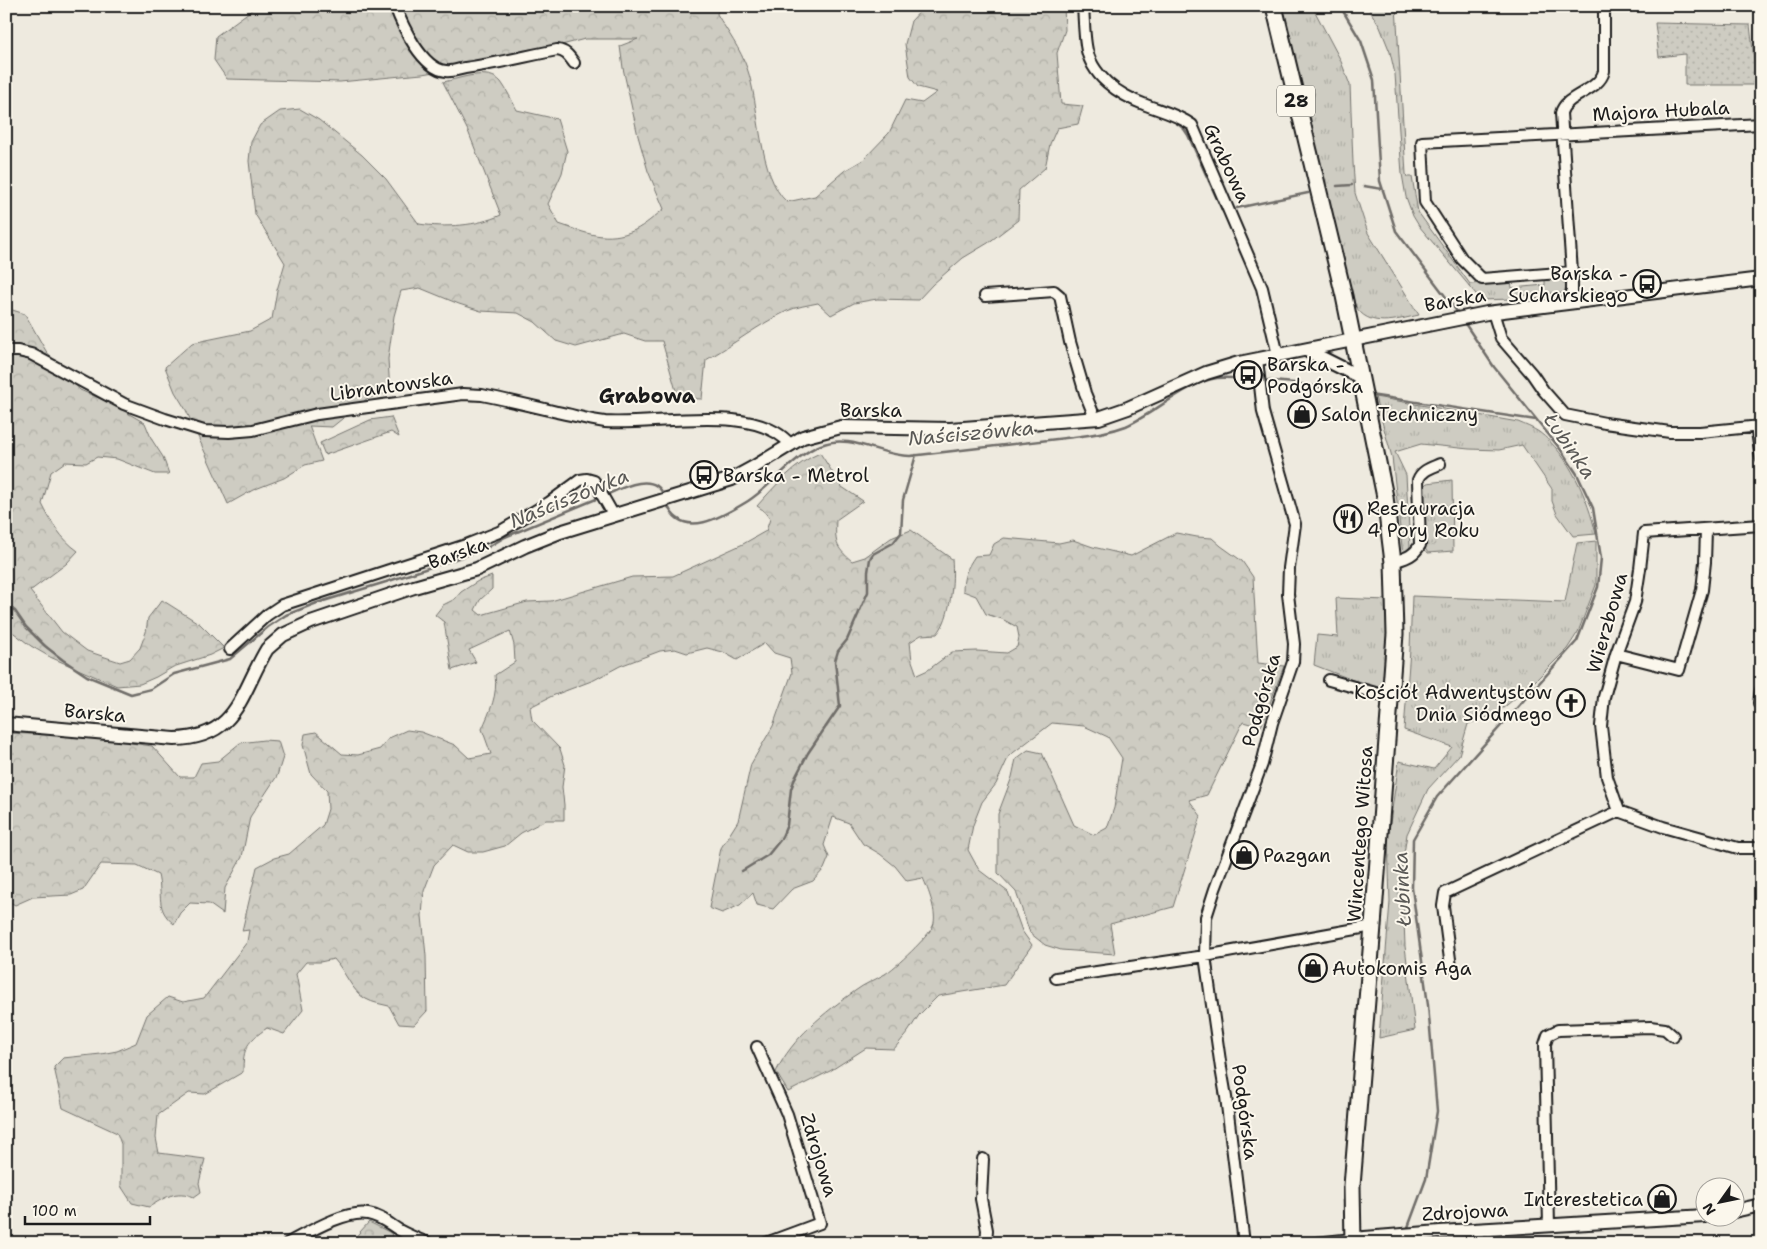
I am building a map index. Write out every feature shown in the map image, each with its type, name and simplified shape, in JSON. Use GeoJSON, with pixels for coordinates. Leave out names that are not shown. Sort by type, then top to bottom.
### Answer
{"type":"FeatureCollection","features":[{"type":"Feature","properties":{"kind":"main road","name":"28"},"geometry":{"type":"LineString","coordinates":[[1274,6],[1353,340]]}},
{"type":"Feature","properties":{"kind":"main road","name":"Wincentego Witosa"},"geometry":{"type":"LineString","coordinates":[[1353,340],[1385,497],[1393,562],[1395,634],[1374,926],[1352,1186],[1353,1241]]}},
{"type":"Feature","properties":{"kind":"street"},"geometry":{"type":"LineString","coordinates":[[395,6],[406,32],[416,48],[428,62],[446,72],[557,50],[569,55],[574,63]]}},
{"type":"Feature","properties":{"kind":"street","name":"Grabowa"},"geometry":{"type":"LineString","coordinates":[[1083,6],[1086,47],[1092,65],[1101,78],[1121,93],[1143,104],[1180,117],[1192,125],[1262,288],[1278,355]]}},
{"type":"Feature","properties":{"kind":"street"},"geometry":{"type":"LineString","coordinates":[[1572,302],[1572,272],[1562,108],[1596,84],[1603,76],[1604,6]]}},
{"type":"Feature","properties":{"kind":"street","name":"Majora Hubala"},"geometry":{"type":"LineString","coordinates":[[1572,272],[1482,279],[1462,259],[1425,202],[1422,142],[1761,124]]}},
{"type":"Feature","properties":{"kind":"street","name":"Barska"},"geometry":{"type":"LineString","coordinates":[[6,724],[174,739],[202,736],[218,728],[230,717],[267,649],[275,641],[293,630],[376,600],[477,569],[611,510],[651,504],[732,479],[804,437],[841,426],[950,429],[1095,418],[1128,408],[1206,373],[1257,359],[1490,312],[1761,279]]}},
{"type":"Feature","properties":{"kind":"street"},"geometry":{"type":"LineString","coordinates":[[985,296],[1054,291],[1060,296],[1070,342],[1085,393],[1095,418]]}},
{"type":"Feature","properties":{"kind":"street"},"geometry":{"type":"LineString","coordinates":[[1490,312],[1501,338],[1565,415],[1605,423],[1670,432],[1700,432],[1758,426],[1761,457]]}},
{"type":"Feature","properties":{"kind":"street"},"geometry":{"type":"LineString","coordinates":[[1306,350],[1361,381]]}},
{"type":"Feature","properties":{"kind":"street","name":"Librantowska"},"geometry":{"type":"LineString","coordinates":[[6,351],[31,354],[124,404],[165,420],[204,431],[230,432],[252,430],[317,414],[463,394],[482,395],[606,422],[723,419],[774,430],[790,444]]}},
{"type":"Feature","properties":{"kind":"street","name":"Podgórska"},"geometry":{"type":"LineString","coordinates":[[1244,1243],[1226,1097],[1205,956],[1206,917],[1262,764],[1272,723],[1292,662],[1294,644],[1288,594],[1289,568],[1295,524],[1263,412],[1257,359]]}},
{"type":"Feature","properties":{"kind":"street"},"geometry":{"type":"LineString","coordinates":[[1393,562],[1410,557],[1420,546],[1418,480],[1420,474],[1425,470],[1440,464]]}},
{"type":"Feature","properties":{"kind":"street"},"geometry":{"type":"LineString","coordinates":[[230,649],[267,615],[282,605],[466,545],[499,532],[550,502],[580,480],[587,478],[594,481],[611,510]]}},
{"type":"Feature","properties":{"kind":"street"},"geometry":{"type":"LineString","coordinates":[[1616,654],[1679,670],[1702,590],[1706,530],[1761,525]]}},
{"type":"Feature","properties":{"kind":"street","name":"Wierzbowa"},"geometry":{"type":"LineString","coordinates":[[1619,811],[1607,777],[1601,726],[1604,697],[1616,654],[1634,602],[1644,533],[1706,530]]}},
{"type":"Feature","properties":{"kind":"street"},"geometry":{"type":"LineString","coordinates":[[1329,680],[1390,698]]}},
{"type":"Feature","properties":{"kind":"street"},"geometry":{"type":"LineString","coordinates":[[1759,703],[1761,690]]}},
{"type":"Feature","properties":{"kind":"street"},"geometry":{"type":"LineString","coordinates":[[1450,967],[1443,906],[1445,893],[1619,811],[1738,848],[1761,848]]}},
{"type":"Feature","properties":{"kind":"street"},"geometry":{"type":"LineString","coordinates":[[1056,978],[1205,956],[1374,926]]}},
{"type":"Feature","properties":{"kind":"street"},"geometry":{"type":"LineString","coordinates":[[1549,1226],[1545,1044],[1548,1035],[1558,1030],[1650,1027],[1665,1029],[1673,1036]]}},
{"type":"Feature","properties":{"kind":"street","name":"Zdrojowa"},"geometry":{"type":"LineString","coordinates":[[757,1047],[787,1114],[820,1223],[766,1243]]}},
{"type":"Feature","properties":{"kind":"street"},"geometry":{"type":"LineString","coordinates":[[984,1160],[981,1199],[987,1230],[986,1243]]}},
{"type":"Feature","properties":{"kind":"street"},"geometry":{"type":"LineString","coordinates":[[1744,1209],[1761,1205]]}},
{"type":"Feature","properties":{"kind":"street"},"geometry":{"type":"LineString","coordinates":[[288,1243],[332,1222],[354,1214],[368,1214],[386,1220],[400,1230],[428,1243]]}},
{"type":"Feature","properties":{"kind":"street","name":"Zdrojowa"},"geometry":{"type":"LineString","coordinates":[[1316,1243],[1428,1233],[1694,1217]]}},
{"type":"Feature","properties":{"kind":"green space"},"geometry":{"type":"Polygon","coordinates":[[[257,6],[719,6],[717,14],[738,47],[747,68],[770,176],[777,191],[787,202],[815,196],[844,171],[863,160],[889,133],[905,100],[922,103],[937,92],[918,87],[910,77],[905,44],[911,21],[925,6],[1064,6],[1065,30],[1057,53],[1061,104],[1083,106],[1078,124],[1057,128],[1050,144],[1045,168],[1019,190],[1018,220],[988,243],[963,258],[918,300],[877,299],[854,303],[831,315],[818,303],[787,311],[706,360],[702,399],[678,398],[662,341],[645,341],[624,334],[576,347],[556,341],[535,322],[518,313],[481,311],[420,288],[401,291],[394,316],[388,359],[390,392],[368,398],[332,427],[309,426],[322,461],[305,465],[284,478],[253,490],[228,504],[165,367],[192,343],[250,331],[272,319],[277,290],[285,263],[255,214],[249,161],[251,142],[260,125],[280,111],[300,109],[319,120],[362,155],[386,179],[419,224],[450,226],[471,224],[501,215],[468,131],[443,82],[473,75],[489,75],[501,82],[517,110],[557,119],[567,151],[562,173],[548,204],[559,224],[578,231],[615,236],[639,228],[664,209],[648,171],[623,68],[620,46],[638,39],[585,39],[495,62],[422,74],[340,82],[227,79],[214,60],[216,36],[257,6]]]}},
{"type":"Feature","properties":{"kind":"green space"},"geometry":{"type":"Polygon","coordinates":[[[1281,6],[1312,6],[1340,59],[1350,85],[1355,193],[1368,233],[1419,315],[1392,320],[1375,320],[1361,313],[1355,305],[1281,6]]]}},
{"type":"Feature","properties":{"kind":"green space"},"geometry":{"type":"Polygon","coordinates":[[[1367,6],[1396,6],[1406,174],[1407,177],[1412,177],[1418,212],[1470,284],[1511,281],[1512,288],[1545,285],[1545,278],[1558,277],[1563,278],[1567,283],[1564,293],[1526,295],[1512,299],[1481,300],[1419,226],[1406,197],[1402,174],[1395,74],[1390,52],[1380,27],[1367,6]]]}},
{"type":"Feature","properties":{"kind":"green space"},"geometry":{"type":"Polygon","coordinates":[[[1655,23],[1750,25],[1757,85],[1685,85],[1685,54],[1659,57],[1655,23]]]}},
{"type":"Feature","properties":{"kind":"green space"},"geometry":{"type":"Polygon","coordinates":[[[6,308],[25,314],[46,351],[80,390],[108,402],[145,423],[152,440],[163,457],[169,474],[155,474],[117,459],[97,457],[86,463],[65,462],[51,472],[42,504],[57,530],[78,551],[66,564],[30,591],[62,632],[87,651],[120,662],[130,659],[140,648],[146,632],[148,618],[162,600],[200,624],[224,648],[210,655],[173,667],[140,684],[117,686],[50,657],[31,646],[6,627],[6,308]]]}},
{"type":"Feature","properties":{"kind":"green space"},"geometry":{"type":"Polygon","coordinates":[[[1375,397],[1518,422],[1537,431],[1550,441],[1576,478],[1588,506],[1596,534],[1573,536],[1557,514],[1552,501],[1552,489],[1522,445],[1499,450],[1421,444],[1395,452],[1406,475],[1410,547],[1409,554],[1403,555],[1392,457],[1375,397]]]}},
{"type":"Feature","properties":{"kind":"green space"},"geometry":{"type":"Polygon","coordinates":[[[391,417],[399,437],[391,432],[325,455],[320,443],[370,420],[391,417]]]}},
{"type":"Feature","properties":{"kind":"green space"},"geometry":{"type":"Polygon","coordinates":[[[820,453],[842,487],[863,501],[836,520],[837,544],[842,552],[852,561],[865,557],[891,538],[911,530],[952,559],[951,598],[942,627],[937,634],[921,635],[910,642],[912,661],[917,675],[928,670],[952,652],[1007,653],[1017,647],[1019,637],[1017,627],[1002,619],[986,614],[976,596],[963,591],[966,572],[975,556],[989,555],[994,544],[1004,538],[1059,543],[1073,540],[1131,556],[1176,533],[1212,538],[1242,561],[1253,577],[1258,663],[1284,666],[1261,727],[1243,722],[1207,795],[1189,800],[1201,816],[1173,907],[1110,924],[1115,954],[1061,950],[1045,945],[1030,933],[1016,892],[998,873],[998,814],[1012,777],[1016,759],[1028,750],[1042,753],[1074,825],[1094,835],[1107,828],[1114,808],[1122,758],[1108,737],[1084,726],[1052,723],[1009,756],[996,784],[982,802],[973,825],[968,850],[979,870],[1008,892],[1022,931],[1032,945],[1004,985],[938,996],[919,1015],[894,1049],[866,1048],[830,1071],[788,1092],[776,1072],[791,1048],[810,1027],[832,1008],[858,989],[890,971],[919,944],[933,926],[932,902],[923,878],[907,881],[895,866],[863,844],[849,823],[833,817],[824,845],[829,857],[824,869],[813,881],[792,889],[773,909],[757,905],[753,893],[740,905],[722,913],[709,908],[721,848],[738,821],[751,764],[773,726],[792,673],[790,658],[774,653],[765,643],[737,660],[723,652],[707,648],[687,653],[675,649],[660,651],[620,666],[594,680],[552,696],[530,707],[532,720],[560,749],[565,765],[562,787],[564,820],[546,820],[521,833],[505,846],[483,852],[468,852],[453,845],[434,865],[424,891],[422,916],[426,956],[427,1011],[414,1025],[399,1024],[389,1006],[371,1002],[361,996],[334,959],[306,962],[296,974],[303,1010],[284,1034],[267,1028],[251,1041],[245,1051],[243,1072],[205,1094],[189,1093],[158,1115],[156,1138],[159,1153],[205,1159],[199,1183],[201,1192],[194,1197],[176,1194],[149,1207],[132,1203],[121,1186],[121,1144],[117,1133],[63,1108],[54,1067],[63,1058],[117,1051],[136,1043],[147,1015],[168,997],[183,1002],[204,998],[247,942],[249,930],[242,931],[257,867],[274,858],[289,854],[323,825],[328,809],[327,791],[311,774],[303,745],[305,734],[316,732],[342,754],[358,755],[380,749],[389,738],[407,730],[421,732],[455,745],[469,758],[491,754],[482,729],[494,696],[495,675],[515,662],[514,645],[510,631],[469,650],[476,662],[452,670],[444,622],[435,615],[443,605],[455,599],[461,592],[478,581],[492,576],[492,589],[480,600],[475,610],[481,615],[527,602],[551,601],[632,577],[673,576],[743,544],[766,531],[770,519],[757,506],[794,469],[820,453]]]}},
{"type":"Feature","properties":{"kind":"green space"},"geometry":{"type":"Polygon","coordinates":[[[1452,480],[1453,551],[1428,553],[1424,547],[1422,489],[1427,483],[1452,480]]]}},
{"type":"Feature","properties":{"kind":"green space"},"geometry":{"type":"Polygon","coordinates":[[[1596,541],[1596,585],[1578,632],[1567,649],[1531,685],[1496,714],[1468,724],[1459,755],[1428,789],[1407,834],[1402,867],[1405,946],[1415,1030],[1379,1038],[1390,902],[1388,837],[1399,761],[1434,769],[1452,747],[1404,730],[1412,596],[1565,602],[1577,543],[1596,541]]]}},
{"type":"Feature","properties":{"kind":"green space"},"geometry":{"type":"Polygon","coordinates":[[[1336,598],[1387,600],[1390,638],[1384,689],[1363,684],[1314,665],[1317,635],[1338,637],[1336,598]]]}},
{"type":"Feature","properties":{"kind":"green space"},"geometry":{"type":"Polygon","coordinates":[[[6,733],[81,736],[152,746],[180,777],[194,777],[201,763],[218,761],[240,743],[264,740],[278,741],[283,757],[277,776],[250,817],[242,857],[225,888],[223,914],[209,904],[190,903],[180,913],[174,924],[164,913],[162,907],[158,875],[137,865],[101,864],[83,890],[71,895],[33,897],[15,905],[8,901],[6,904],[6,761],[14,753],[6,746],[6,733]]]}},
{"type":"Feature","properties":{"kind":"green space"},"geometry":{"type":"Polygon","coordinates":[[[369,1222],[391,1233],[394,1243],[350,1243],[369,1222]]]}},
{"type":"Feature","properties":{"kind":"waterway","name":"Łubinka"},"geometry":{"type":"LineString","coordinates":[[1340,6],[1361,41],[1374,80],[1380,181],[1396,231],[1458,313]]}},
{"type":"Feature","properties":{"kind":"waterway"},"geometry":{"type":"LineString","coordinates":[[1088,67],[1094,77],[1111,92]]}},
{"type":"Feature","properties":{"kind":"waterway"},"geometry":{"type":"LineString","coordinates":[[1173,120],[1188,135],[1223,212]]}},
{"type":"Feature","properties":{"kind":"waterway"},"geometry":{"type":"LineString","coordinates":[[1337,186],[1352,185]]}},
{"type":"Feature","properties":{"kind":"waterway"},"geometry":{"type":"LineString","coordinates":[[1364,186],[1382,189]]}},
{"type":"Feature","properties":{"kind":"waterway"},"geometry":{"type":"LineString","coordinates":[[1237,208],[1308,193]]}},
{"type":"Feature","properties":{"kind":"waterway","name":"Łubinka"},"geometry":{"type":"LineString","coordinates":[[1407,1230],[1426,1179],[1437,1111],[1428,1005],[1412,888],[1413,839],[1437,797],[1577,641],[1598,587],[1601,558],[1593,508],[1577,474],[1561,450],[1494,367],[1464,322]]}},
{"type":"Feature","properties":{"kind":"waterway","name":"Naściszówka"},"geometry":{"type":"LineString","coordinates":[[667,504],[674,515],[683,522],[704,522],[716,518],[748,501],[811,450],[832,442],[855,443],[887,453],[910,456],[1087,435],[1107,432],[1126,426],[1182,392],[1206,381],[1217,378],[1256,380]]}},
{"type":"Feature","properties":{"kind":"waterway","name":"Naściszówka"},"geometry":{"type":"LineString","coordinates":[[1261,380],[1357,393]]}},
{"type":"Feature","properties":{"kind":"waterway","name":"Naściszówka"},"geometry":{"type":"LineString","coordinates":[[1370,395],[1536,420]]}},
{"type":"Feature","properties":{"kind":"waterway"},"geometry":{"type":"LineString","coordinates":[[742,871],[768,855],[781,839],[787,825],[791,789],[795,778],[808,753],[840,706],[835,661],[838,651],[847,640],[868,592],[870,559],[873,554],[893,543],[901,533],[903,500],[916,455]]}},
{"type":"Feature","properties":{"kind":"waterway","name":"Naściszówka"},"geometry":{"type":"LineString","coordinates":[[606,495],[629,485],[646,483],[654,484],[660,488],[664,496]]}},
{"type":"Feature","properties":{"kind":"waterway","name":"Naściszówka"},"geometry":{"type":"LineString","coordinates":[[6,604],[15,611],[26,627],[45,646],[63,660],[87,676],[131,694],[151,689],[174,674],[230,659],[268,627],[286,615],[317,603],[485,549],[505,537],[601,497]]}},
{"type":"Feature","properties":{"kind":"place","name":"Barska - Sucharskiego"},"geometry":{"type":"Point","coordinates":[1647,284]}},
{"type":"Feature","properties":{"kind":"place","name":"Barska - Podgórska"},"geometry":{"type":"Point","coordinates":[1248,375]}},
{"type":"Feature","properties":{"kind":"place","name":"Salon Techniczny"},"geometry":{"type":"Point","coordinates":[1302,414]}},
{"type":"Feature","properties":{"kind":"place","name":"Barska - Metrol"},"geometry":{"type":"Point","coordinates":[704,475]}},
{"type":"Feature","properties":{"kind":"place","name":"Restauracja 4 Pory Roku"},"geometry":{"type":"Point","coordinates":[1348,519]}},
{"type":"Feature","properties":{"kind":"place","name":"Kościół Adwentystów Dnia Siódmego"},"geometry":{"type":"Point","coordinates":[1571,703]}},
{"type":"Feature","properties":{"kind":"place","name":"Pazgan"},"geometry":{"type":"Point","coordinates":[1244,855]}},
{"type":"Feature","properties":{"kind":"place","name":"Autokomis Aga"},"geometry":{"type":"Point","coordinates":[1313,968]}},
{"type":"Feature","properties":{"kind":"place","name":"Interestetica"},"geometry":{"type":"Point","coordinates":[1662,1199]}},
{"type":"Feature","properties":{"kind":"district","name":"Grabowa"},"geometry":{"type":"Point","coordinates":[647,396]}}]}
